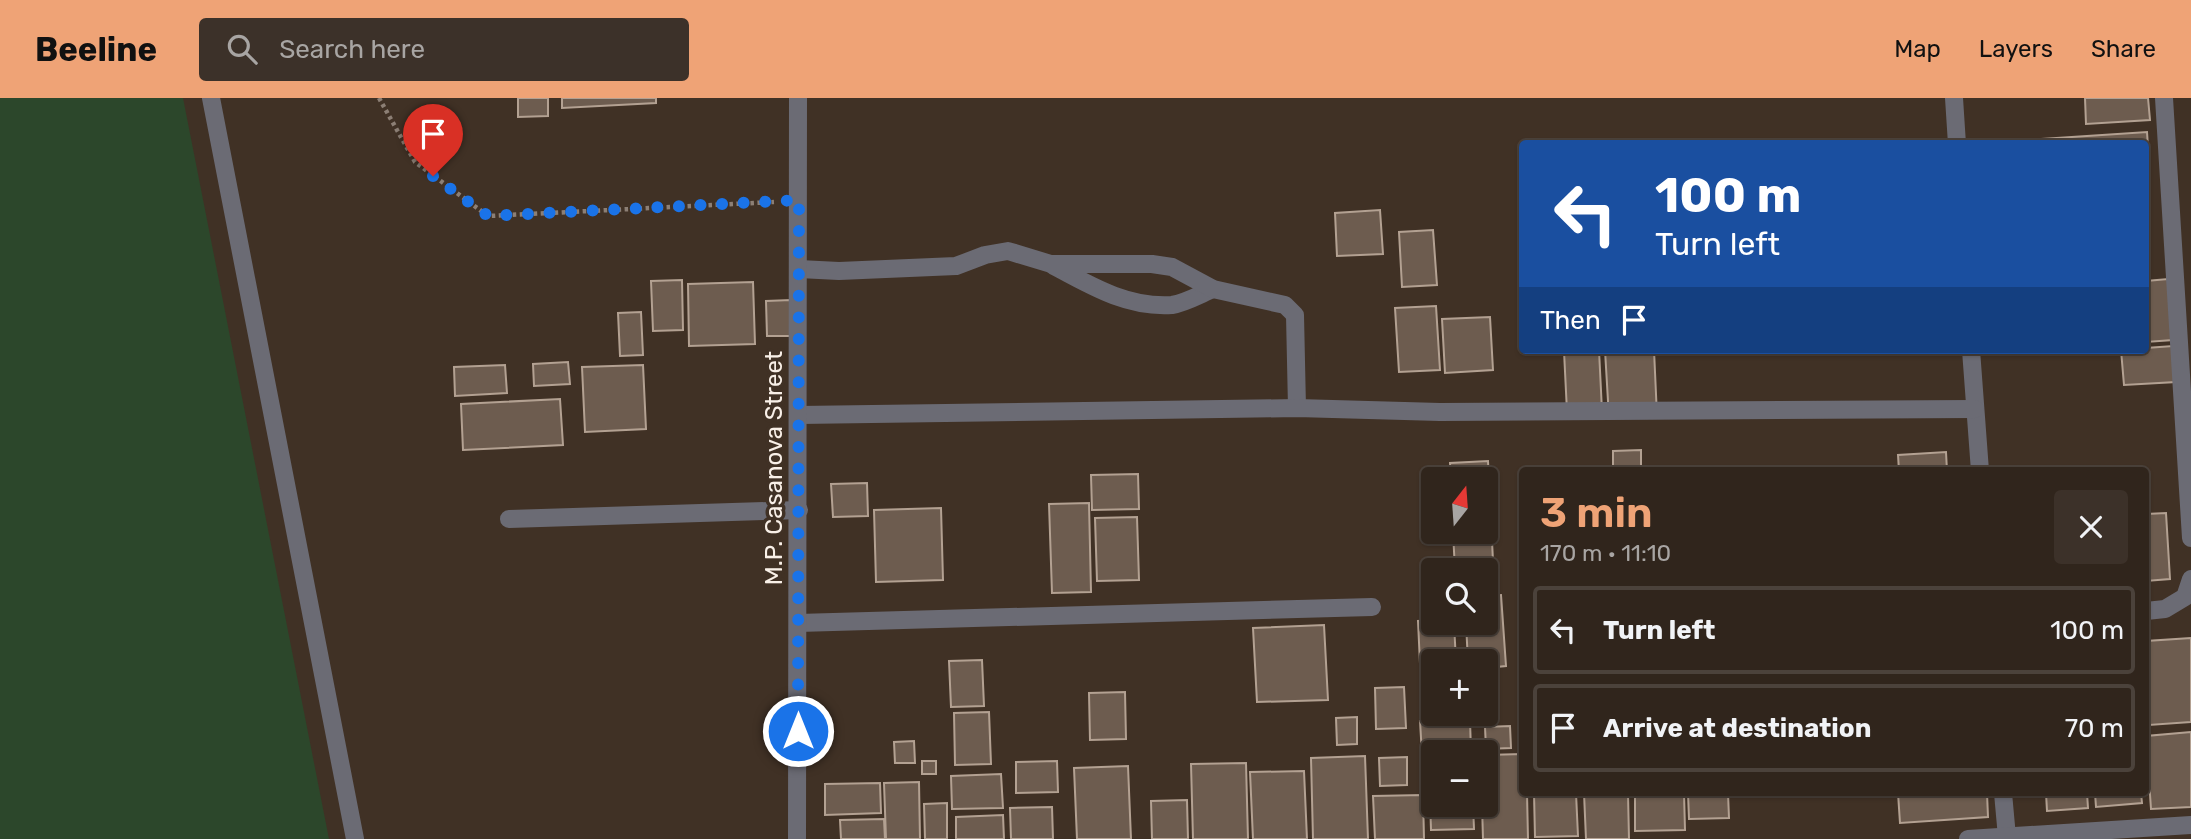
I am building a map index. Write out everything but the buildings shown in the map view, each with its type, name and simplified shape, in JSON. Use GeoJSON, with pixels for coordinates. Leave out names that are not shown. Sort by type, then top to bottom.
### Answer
{"type":"FeatureCollection","features":[{"type":"Feature","properties":{"kind":"street"},"geometry":{"type":"LineString","coordinates":[[211,98],[355,839]]}},
{"type":"Feature","properties":{"kind":"street","name":"M.P. Casanova Street"},"geometry":{"type":"LineString","coordinates":[[797,839],[798,98]]}},
{"type":"Feature","properties":{"kind":"street"},"geometry":{"type":"LineString","coordinates":[[1954,98],[1957,140]]}},
{"type":"Feature","properties":{"kind":"street"},"geometry":{"type":"LineString","coordinates":[[2164,98],[2191,538]]}},
{"type":"Feature","properties":{"kind":"street"},"geometry":{"type":"LineString","coordinates":[[799,269],[839,271],[957,266],[985,255],[1008,251],[1051,264],[1105,293],[1136,303],[1174,305],[1213,289]]}},
{"type":"Feature","properties":{"kind":"street"},"geometry":{"type":"LineString","coordinates":[[1051,264],[1152,264],[1171,267],[1213,289],[1285,305],[1295,315],[1297,408]]}},
{"type":"Feature","properties":{"kind":"street"},"geometry":{"type":"LineString","coordinates":[[1971,354],[1980,467]]}},
{"type":"Feature","properties":{"kind":"street"},"geometry":{"type":"LineString","coordinates":[[799,415],[1297,408],[1440,412],[1975,409]]}},
{"type":"Feature","properties":{"kind":"street"},"geometry":{"type":"LineString","coordinates":[[509,519],[799,510]]}},
{"type":"Feature","properties":{"kind":"street"},"geometry":{"type":"LineString","coordinates":[[2149,611],[2165,609],[2185,597],[2191,579]]}},
{"type":"Feature","properties":{"kind":"street"},"geometry":{"type":"LineString","coordinates":[[798,623],[1372,607]]}},
{"type":"Feature","properties":{"kind":"street"},"geometry":{"type":"LineString","coordinates":[[2003,796],[2007,837]]}},
{"type":"Feature","properties":{"kind":"street"},"geometry":{"type":"LineString","coordinates":[[1968,839],[2156,833],[2191,825]]}},
{"type":"Feature","properties":{"kind":"path"},"geometry":{"type":"LineString","coordinates":[[379,98],[415,162],[488,216],[799,200]]}},
{"type":"Feature","properties":{"kind":"green space"},"geometry":{"type":"Polygon","coordinates":[[[0,98],[183,98],[329,839],[0,839],[0,98]]]}},
{"type":"Feature","properties":{"kind":"route"},"geometry":{"type":"LineString","coordinates":[[433,176],[488,216],[799,200],[798,731]]}}]}
